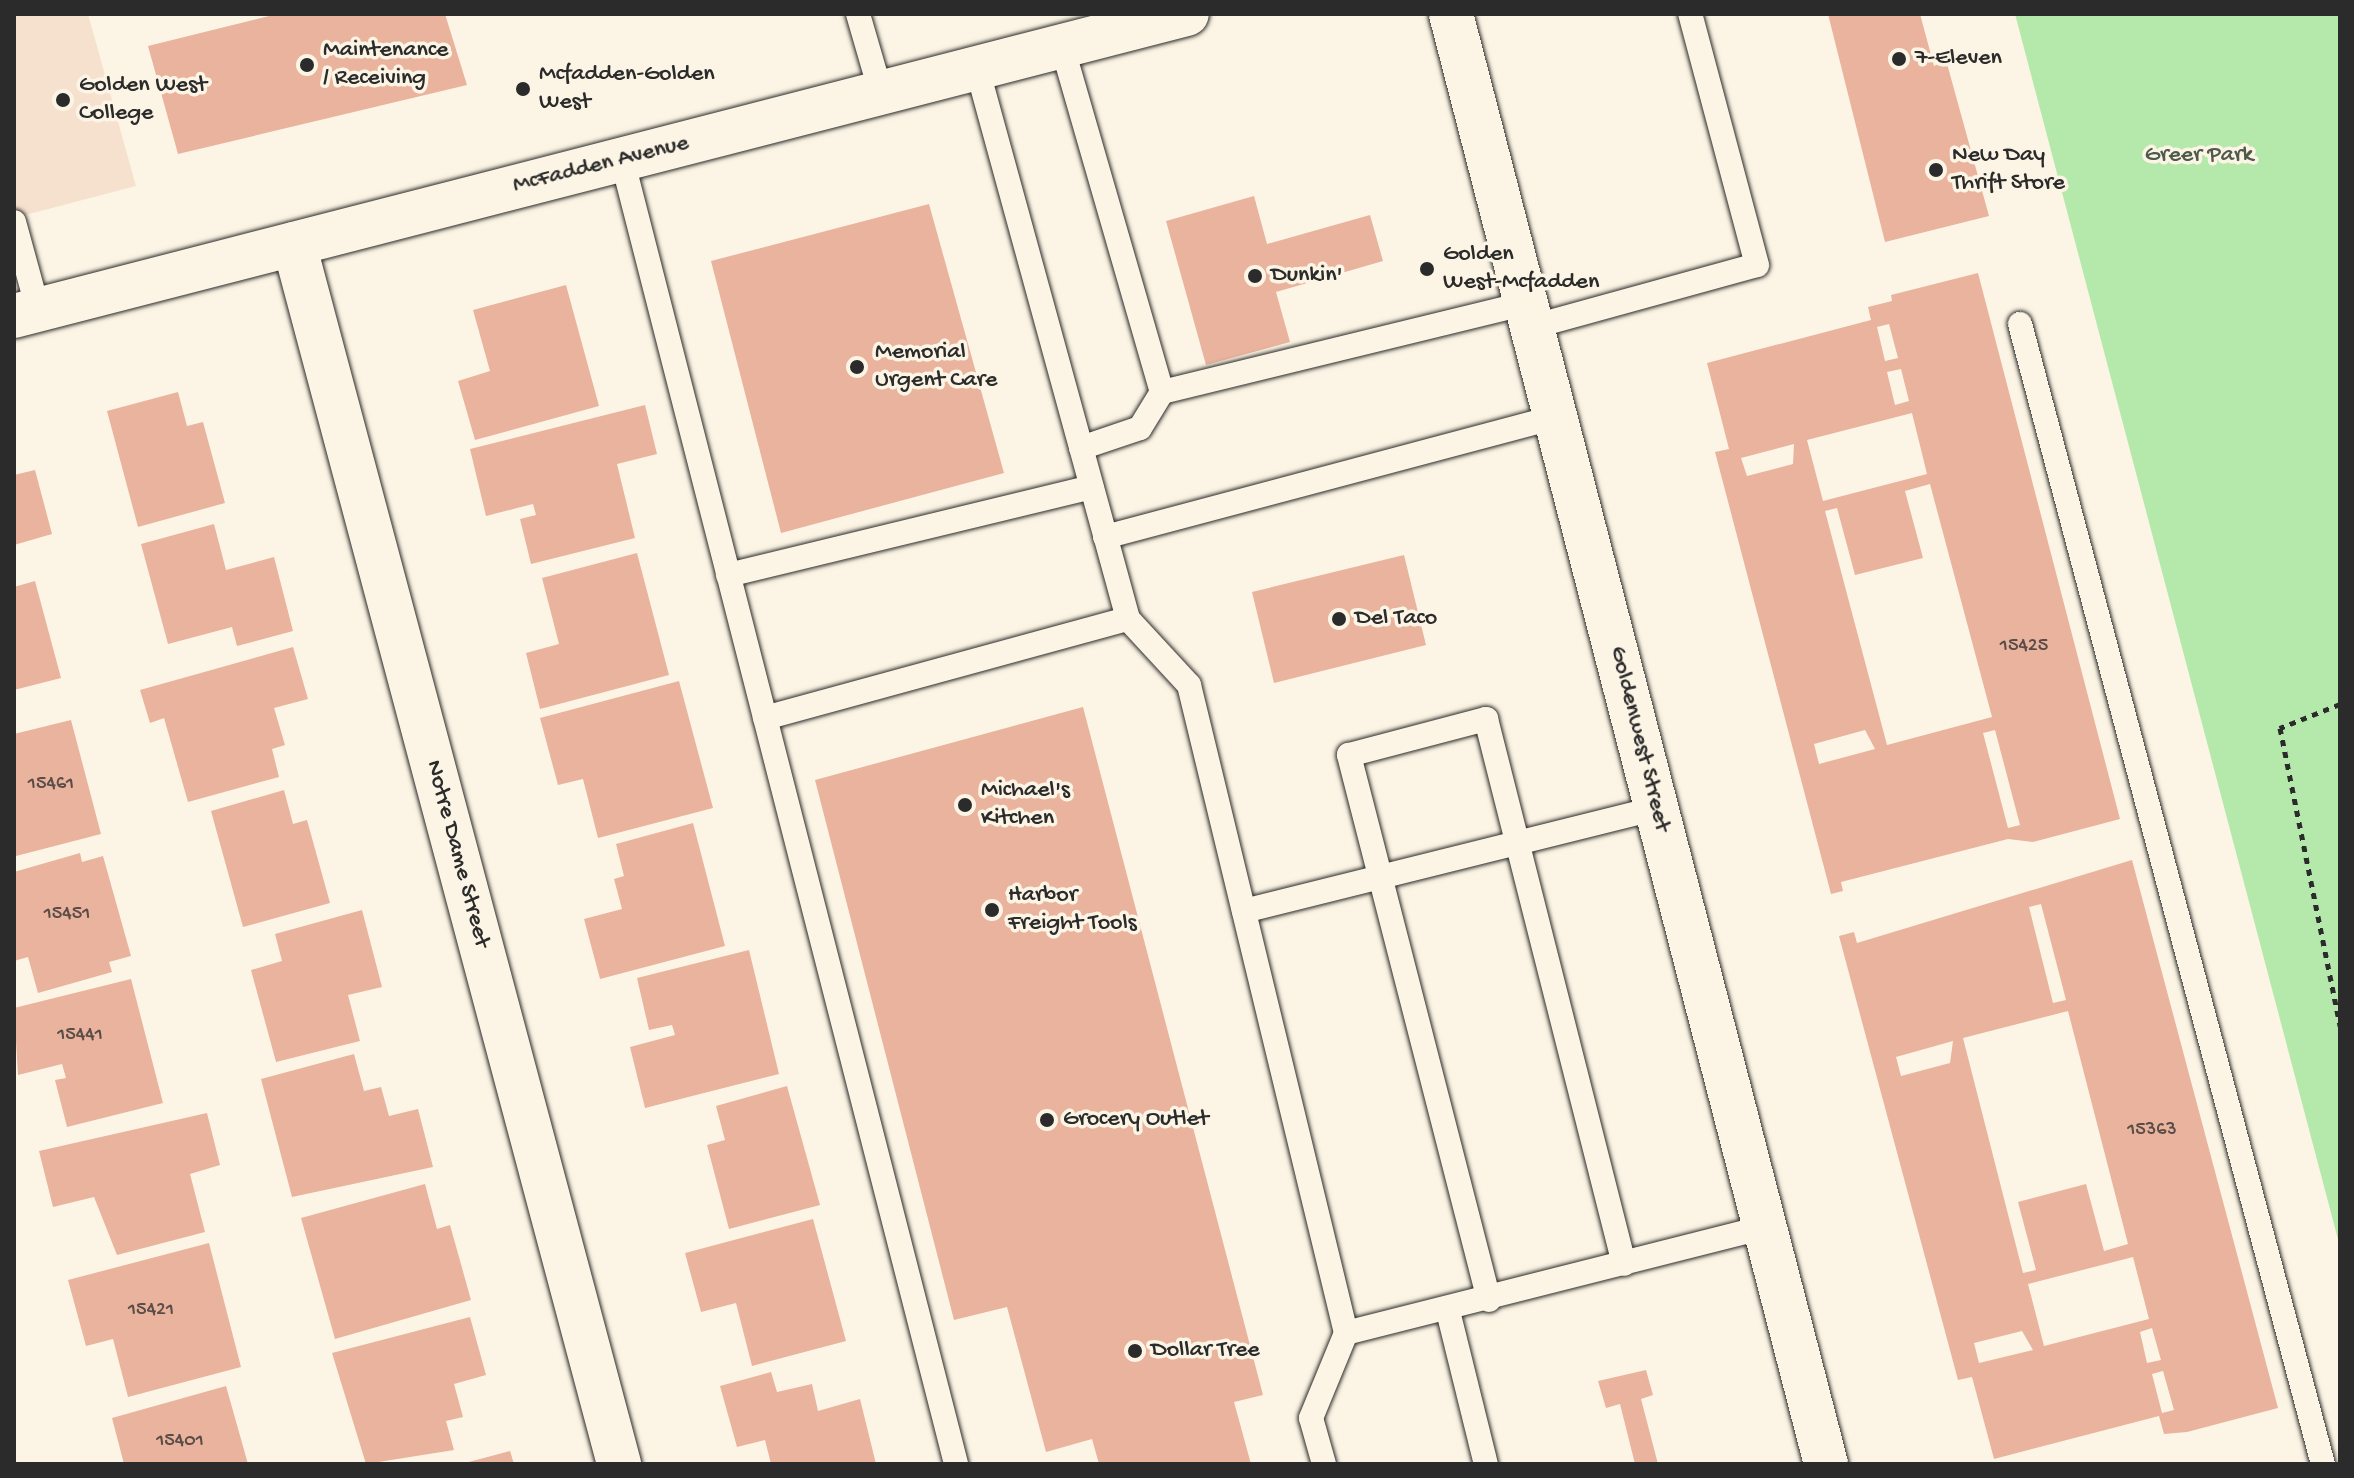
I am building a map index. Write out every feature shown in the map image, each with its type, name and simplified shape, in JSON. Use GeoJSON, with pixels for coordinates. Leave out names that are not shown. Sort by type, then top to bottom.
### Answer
{"type":"FeatureCollection","features":[{"type":"Feature","properties":{"kind":"street","name":"McFadden Avenue"},"geometry":{"type":"LineString","coordinates":[[26,313],[1187,14]]}},
{"type":"Feature","properties":{"kind":"street","name":"Goldenwest Street"},"geometry":{"type":"LineString","coordinates":[[1451,14],[1826,1464]]}},
{"type":"Feature","properties":{"kind":"street","name":"Notre Dame Street"},"geometry":{"type":"LineString","coordinates":[[294,244],[619,1464]]}},
{"type":"Feature","properties":{"kind":"lane"},"geometry":{"type":"LineString","coordinates":[[858,14],[881,93]]}},
{"type":"Feature","properties":{"kind":"lane"},"geometry":{"type":"LineString","coordinates":[[1081,448],[1140,428],[1162,392],[1757,265],[1690,14]]}},
{"type":"Feature","properties":{"kind":"lane"},"geometry":{"type":"LineString","coordinates":[[1062,46],[1162,392]]}},
{"type":"Feature","properties":{"kind":"lane"},"geometry":{"type":"LineString","coordinates":[[977,68],[1128,619],[1189,685],[1346,1333],[1311,1418],[1324,1464]]}},
{"type":"Feature","properties":{"kind":"lane"},"geometry":{"type":"LineString","coordinates":[[622,159],[956,1464]]}},
{"type":"Feature","properties":{"kind":"lane"},"geometry":{"type":"LineString","coordinates":[[14,222],[26,313]]}},
{"type":"Feature","properties":{"kind":"lane"},"geometry":{"type":"LineString","coordinates":[[2020,324],[2323,1464]]}},
{"type":"Feature","properties":{"kind":"lane"},"geometry":{"type":"LineString","coordinates":[[1105,537],[1555,417]]}},
{"type":"Feature","properties":{"kind":"lane"},"geometry":{"type":"LineString","coordinates":[[728,575],[1091,487]]}},
{"type":"Feature","properties":{"kind":"lane"},"geometry":{"type":"LineString","coordinates":[[765,718],[1128,619]]}},
{"type":"Feature","properties":{"kind":"lane"},"geometry":{"type":"LineString","coordinates":[[1489,1300],[1349,755],[1486,719],[1624,1264]]}},
{"type":"Feature","properties":{"kind":"lane"},"geometry":{"type":"LineString","coordinates":[[1244,911],[1656,808]]}},
{"type":"Feature","properties":{"kind":"lane"},"geometry":{"type":"LineString","coordinates":[[1346,1333],[1448,1311],[1764,1227]]}},
{"type":"Feature","properties":{"kind":"lane"},"geometry":{"type":"LineString","coordinates":[[1448,1311],[1486,1464]]}},
{"type":"Feature","properties":{"kind":"path"},"geometry":{"type":"LineString","coordinates":[[2340,704],[2280,728],[2340,1026]]}},
{"type":"Feature","properties":{"kind":"shaded area","name":"Golden West College"},"geometry":{"type":"Polygon","coordinates":[[[14,14],[88,14],[136,186],[14,218],[14,14]]]}},
{"type":"Feature","properties":{"kind":"green space","name":"Greer Park"},"geometry":{"type":"Polygon","coordinates":[[[2015,14],[2340,14],[2340,1247],[2015,14]]]}},
{"type":"Feature","properties":{"kind":"building","name":"Maintenance / Receiving"},"geometry":{"type":"Polygon","coordinates":[[[277,14],[445,14],[467,85],[178,154],[148,46],[277,14]]]}},
{"type":"Feature","properties":{"kind":"building"},"geometry":{"type":"Polygon","coordinates":[[[1828,14],[1920,14],[1934,66],[1946,60],[1989,216],[1885,242],[1828,14]]]}},
{"type":"Feature","properties":{"kind":"building","name":"Dunkin'"},"geometry":{"type":"Polygon","coordinates":[[[1254,196],[1267,244],[1370,215],[1383,261],[1276,292],[1290,342],[1206,365],[1166,221],[1254,196]]]}},
{"type":"Feature","properties":{"kind":"building","name":"Memorial Urgent Care"},"geometry":{"type":"Polygon","coordinates":[[[929,204],[1004,473],[781,533],[711,261],[929,204]]]}},
{"type":"Feature","properties":{"kind":"building"},"geometry":{"type":"Polygon","coordinates":[[[1978,273],[2120,819],[2033,842],[2008,839],[1841,882],[1843,891],[1831,894],[1715,452],[1729,449],[1707,363],[1871,320],[1868,307],[1892,301],[1891,295],[1978,273]],[[1889,324],[1877,327],[1885,361],[1898,358],[1889,324]],[[1901,369],[1887,372],[1895,405],[1909,401],[1901,369]],[[1912,413],[1807,440],[1823,501],[1927,474],[1912,413]],[[1794,444],[1741,458],[1747,476],[1793,464],[1794,444]],[[1930,484],[1905,491],[1923,558],[1855,575],[1837,508],[1825,511],[1887,745],[1992,717],[1930,484]],[[1865,730],[1814,744],[1819,764],[1875,749],[1865,730]],[[1995,730],[1983,733],[2008,828],[2020,825],[1995,730]]]}},
{"type":"Feature","properties":{"kind":"building"},"geometry":{"type":"Polygon","coordinates":[[[566,285],[599,406],[475,440],[458,381],[490,371],[473,310],[566,285]]]}},
{"type":"Feature","properties":{"kind":"building"},"geometry":{"type":"Polygon","coordinates":[[[178,392],[187,426],[203,422],[225,503],[138,527],[107,411],[178,392]]]}},
{"type":"Feature","properties":{"kind":"building"},"geometry":{"type":"Polygon","coordinates":[[[645,405],[657,454],[617,464],[635,538],[531,564],[520,519],[536,515],[533,504],[486,516],[470,449],[645,405]]]}},
{"type":"Feature","properties":{"kind":"building"},"geometry":{"type":"Polygon","coordinates":[[[35,470],[52,534],[14,545],[14,475],[35,470]]]}},
{"type":"Feature","properties":{"kind":"building"},"geometry":{"type":"Polygon","coordinates":[[[214,524],[226,570],[274,557],[293,631],[237,646],[232,627],[168,644],[141,544],[214,524]]]}},
{"type":"Feature","properties":{"kind":"building"},"geometry":{"type":"Polygon","coordinates":[[[637,553],[669,675],[540,709],[526,653],[559,644],[542,578],[637,553]]]}},
{"type":"Feature","properties":{"kind":"building","name":"Del Taco"},"geometry":{"type":"Polygon","coordinates":[[[1404,555],[1426,645],[1274,683],[1252,592],[1404,555]]]}},
{"type":"Feature","properties":{"kind":"building"},"geometry":{"type":"Polygon","coordinates":[[[35,581],[61,678],[14,690],[14,587],[35,581]]]}},
{"type":"Feature","properties":{"kind":"building"},"geometry":{"type":"Polygon","coordinates":[[[293,647],[308,699],[274,708],[285,745],[272,749],[279,777],[188,802],[164,718],[150,723],[140,690],[293,647]]]}},
{"type":"Feature","properties":{"kind":"building"},"geometry":{"type":"Polygon","coordinates":[[[679,681],[713,808],[598,838],[583,779],[558,785],[540,718],[679,681]]]}},
{"type":"Feature","properties":{"kind":"building"},"geometry":{"type":"Polygon","coordinates":[[[1083,707],[1263,1395],[1234,1402],[1251,1464],[1099,1464],[1092,1439],[1046,1452],[1007,1307],[954,1320],[815,780],[1083,707]]]}},
{"type":"Feature","properties":{"kind":"building"},"geometry":{"type":"Polygon","coordinates":[[[71,720],[101,834],[16,856],[14,734],[71,720]]]}},
{"type":"Feature","properties":{"kind":"building"},"geometry":{"type":"Polygon","coordinates":[[[284,790],[293,824],[307,820],[330,903],[243,927],[211,811],[284,790]]]}},
{"type":"Feature","properties":{"kind":"building"},"geometry":{"type":"Polygon","coordinates":[[[693,823],[725,946],[600,979],[584,919],[622,909],[614,879],[624,876],[616,844],[693,823]]]}},
{"type":"Feature","properties":{"kind":"building"},"geometry":{"type":"Polygon","coordinates":[[[80,853],[82,862],[103,856],[131,956],[109,962],[112,972],[38,993],[28,957],[14,961],[14,872],[80,853]]]}},
{"type":"Feature","properties":{"kind":"building"},"geometry":{"type":"Polygon","coordinates":[[[2132,860],[2278,1408],[2187,1432],[2164,1434],[2159,1416],[1994,1459],[1972,1377],[1958,1380],[1839,936],[1854,932],[1857,943],[2132,860]],[[2041,904],[2029,907],[2053,1003],[2066,1000],[2041,904]],[[2068,1011],[1963,1038],[2023,1273],[2036,1270],[2018,1202],[2086,1184],[2104,1251],[2128,1244],[2068,1011]],[[1953,1041],[1896,1057],[1901,1076],[1950,1063],[1953,1041]],[[2133,1257],[2028,1284],[2044,1346],[2149,1319],[2133,1257]],[[2152,1328],[2140,1332],[2147,1363],[2161,1360],[2152,1328]],[[2022,1331],[1974,1343],[1979,1363],[2033,1350],[2022,1331]],[[2163,1371],[2152,1374],[2162,1413],[2174,1410],[2163,1371]]]}},
{"type":"Feature","properties":{"kind":"building"},"geometry":{"type":"Polygon","coordinates":[[[362,910],[382,987],[348,995],[360,1041],[276,1062],[251,970],[282,961],[275,934],[362,910]]]}},
{"type":"Feature","properties":{"kind":"building"},"geometry":{"type":"Polygon","coordinates":[[[749,950],[779,1074],[645,1108],[630,1047],[675,1035],[672,1025],[649,1030],[637,978],[749,950]]]}},
{"type":"Feature","properties":{"kind":"building"},"geometry":{"type":"Polygon","coordinates":[[[131,979],[163,1103],[67,1127],[55,1080],[66,1078],[62,1064],[18,1075],[14,1008],[131,979]]]}},
{"type":"Feature","properties":{"kind":"building"},"geometry":{"type":"Polygon","coordinates":[[[354,1054],[364,1091],[381,1087],[389,1116],[418,1109],[433,1167],[292,1197],[261,1079],[354,1054]]]}},
{"type":"Feature","properties":{"kind":"building"},"geometry":{"type":"Polygon","coordinates":[[[787,1086],[820,1205],[729,1229],[707,1145],[725,1140],[716,1106],[787,1086]]]}},
{"type":"Feature","properties":{"kind":"building"},"geometry":{"type":"Polygon","coordinates":[[[207,1113],[220,1165],[190,1174],[205,1232],[117,1255],[94,1197],[53,1207],[39,1151],[207,1113]]]}},
{"type":"Feature","properties":{"kind":"building"},"geometry":{"type":"Polygon","coordinates":[[[425,1184],[437,1229],[450,1225],[471,1300],[335,1339],[301,1218],[425,1184]]]}},
{"type":"Feature","properties":{"kind":"building"},"geometry":{"type":"Polygon","coordinates":[[[813,1219],[846,1341],[752,1366],[736,1303],[701,1312],[685,1253],[813,1219]]]}},
{"type":"Feature","properties":{"kind":"building"},"geometry":{"type":"Polygon","coordinates":[[[209,1243],[241,1367],[128,1397],[113,1339],[86,1346],[68,1280],[209,1243]]]}},
{"type":"Feature","properties":{"kind":"building"},"geometry":{"type":"Polygon","coordinates":[[[470,1317],[486,1375],[454,1384],[463,1417],[446,1421],[454,1450],[366,1464],[332,1353],[470,1317]]]}},
{"type":"Feature","properties":{"kind":"building"},"geometry":{"type":"Polygon","coordinates":[[[1646,1370],[1653,1395],[1641,1399],[1658,1464],[1635,1464],[1620,1404],[1606,1408],[1598,1381],[1646,1370]]]}},
{"type":"Feature","properties":{"kind":"building"},"geometry":{"type":"Polygon","coordinates":[[[771,1372],[777,1392],[812,1384],[818,1411],[860,1399],[876,1464],[771,1464],[765,1440],[737,1447],[720,1386],[771,1372]]]}},
{"type":"Feature","properties":{"kind":"building"},"geometry":{"type":"Polygon","coordinates":[[[226,1386],[248,1464],[124,1464],[112,1418],[226,1386]]]}},
{"type":"Feature","properties":{"kind":"building"},"geometry":{"type":"Polygon","coordinates":[[[510,1451],[514,1464],[465,1464],[465,1463],[510,1451]]]}},
{"type":"Feature","properties":{"kind":"place","name":"7-Eleven"},"geometry":{"type":"Point","coordinates":[1899,59]}},
{"type":"Feature","properties":{"kind":"place","name":"Maintenance / Receiving"},"geometry":{"type":"Point","coordinates":[307,65]}},
{"type":"Feature","properties":{"kind":"place","name":"Mcfadden-Golden West"},"geometry":{"type":"Point","coordinates":[523,89]}},
{"type":"Feature","properties":{"kind":"place","name":"Golden West College"},"geometry":{"type":"Point","coordinates":[63,100]}},
{"type":"Feature","properties":{"kind":"place","name":"New Day Thrift Store"},"geometry":{"type":"Point","coordinates":[1936,170]}},
{"type":"Feature","properties":{"kind":"place","name":"Golden West-Mcfadden"},"geometry":{"type":"Point","coordinates":[1427,269]}},
{"type":"Feature","properties":{"kind":"place","name":"Dunkin'"},"geometry":{"type":"Point","coordinates":[1255,276]}},
{"type":"Feature","properties":{"kind":"place","name":"Memorial Urgent Care"},"geometry":{"type":"Point","coordinates":[857,367]}},
{"type":"Feature","properties":{"kind":"place","name":"Del Taco"},"geometry":{"type":"Point","coordinates":[1339,619]}},
{"type":"Feature","properties":{"kind":"place","name":"Michael's Kitchen"},"geometry":{"type":"Point","coordinates":[965,805]}},
{"type":"Feature","properties":{"kind":"place","name":"Harbor Freight Tools"},"geometry":{"type":"Point","coordinates":[992,910]}},
{"type":"Feature","properties":{"kind":"place","name":"Grocery Outlet"},"geometry":{"type":"Point","coordinates":[1047,1120]}},
{"type":"Feature","properties":{"kind":"place","name":"Dollar Tree"},"geometry":{"type":"Point","coordinates":[1135,1351]}}]}
